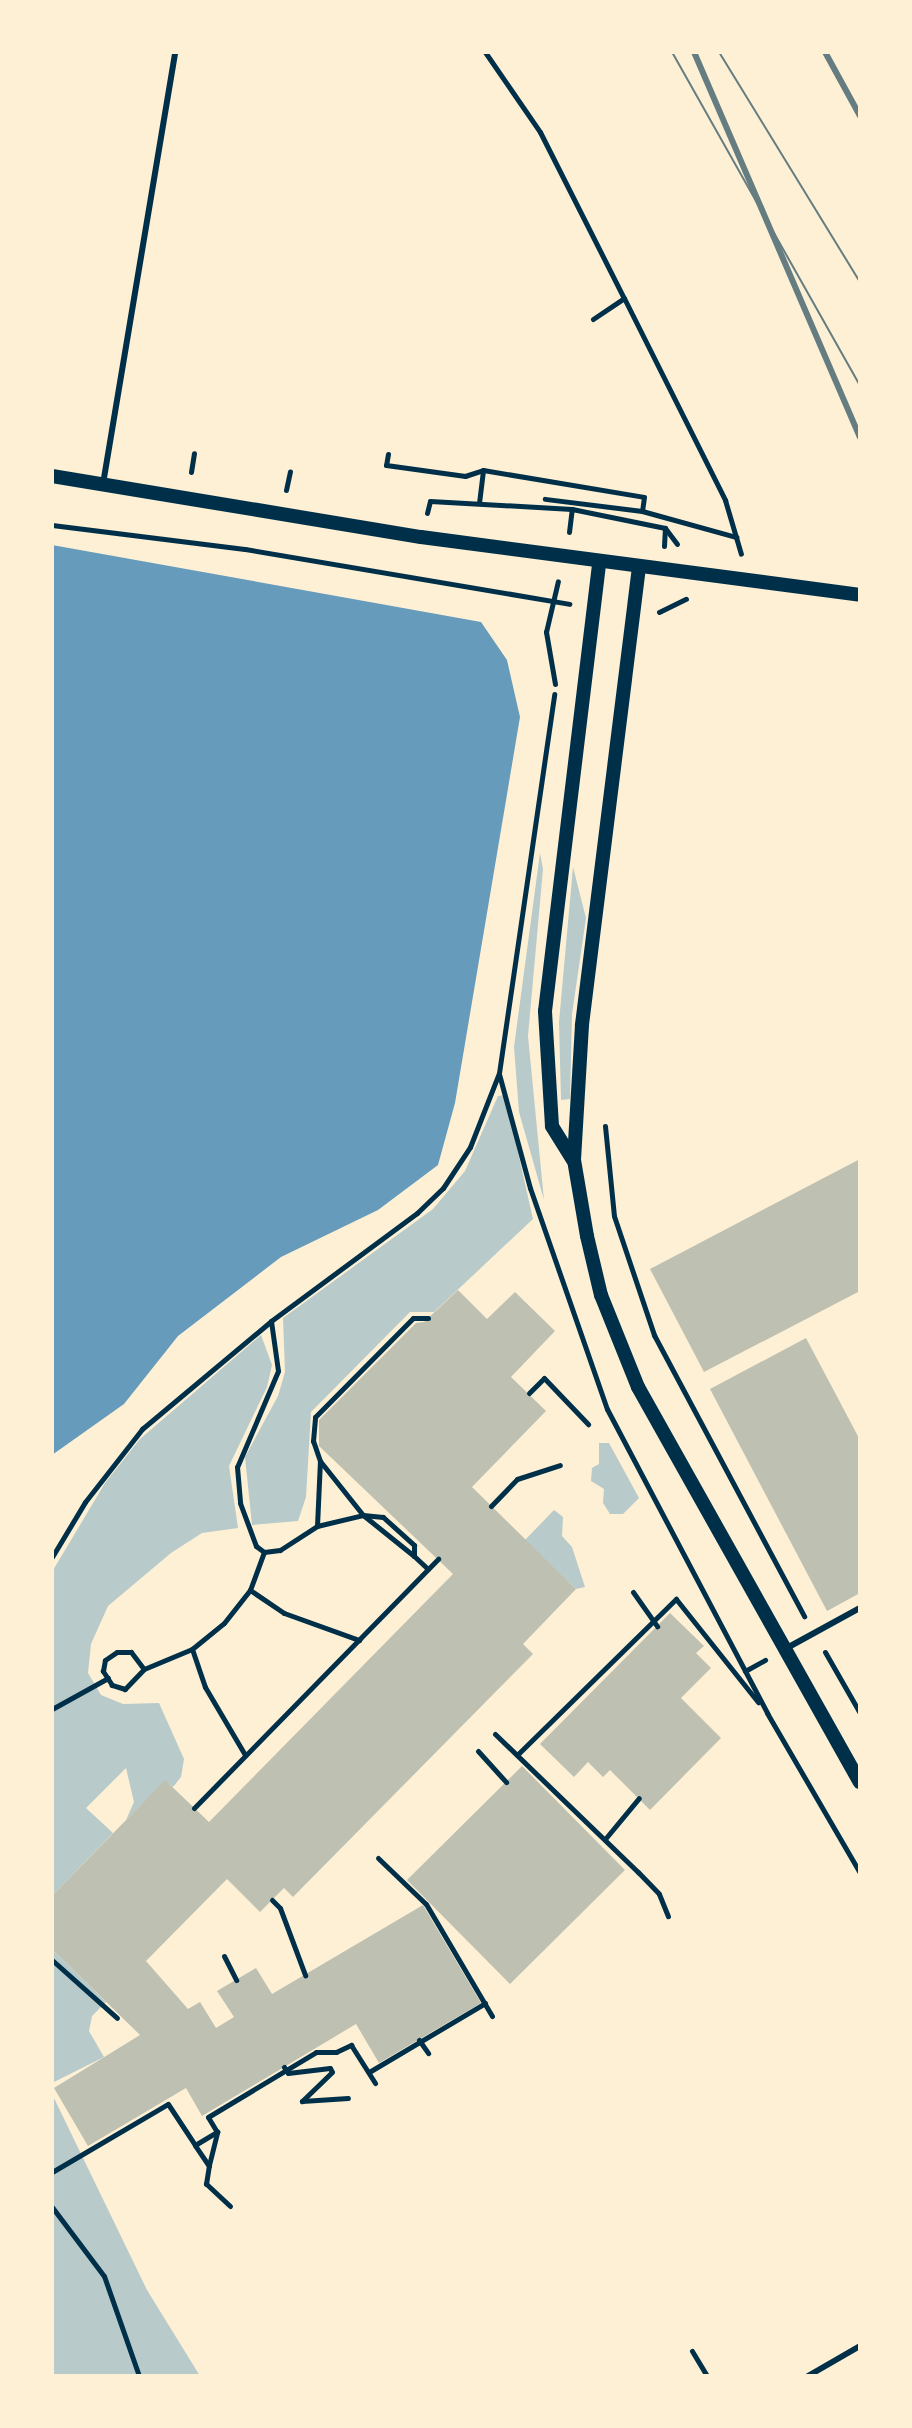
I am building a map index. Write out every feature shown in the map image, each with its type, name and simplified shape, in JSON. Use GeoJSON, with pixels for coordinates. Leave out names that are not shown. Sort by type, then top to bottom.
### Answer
{"type":"FeatureCollection","features":[{"type":"Feature","properties":{"kind":"street"},"geometry":{"type":"LineString","coordinates":[[52,476],[599,562],[860,595]]}},
{"type":"Feature","properties":{"kind":"street"},"geometry":{"type":"LineString","coordinates":[[574,1160],[552,1126],[545,1011],[599,562]]}},
{"type":"Feature","properties":{"kind":"street"},"geometry":{"type":"LineString","coordinates":[[639,567],[582,1025],[574,1160],[601,1295],[638,1387],[860,1782]]}},
{"type":"Feature","properties":{"kind":"lane"},"geometry":{"type":"LineString","coordinates":[[103,484],[175,52]]}},
{"type":"Feature","properties":{"kind":"lane"},"geometry":{"type":"LineString","coordinates":[[785,1649],[860,1608]]}},
{"type":"Feature","properties":{"kind":"lane"},"geometry":{"type":"LineString","coordinates":[[808,2376],[860,2346]]}},
{"type":"Feature","properties":{"kind":"path"},"geometry":{"type":"LineString","coordinates":[[485,52],[540,132],[725,500],[749,582]]}},
{"type":"Feature","properties":{"kind":"path"},"geometry":{"type":"LineString","coordinates":[[593,319],[624,298]]}},
{"type":"Feature","properties":{"kind":"path"},"geometry":{"type":"LineString","coordinates":[[388,454],[386,465],[465,476],[483,470],[644,497],[642,511]]}},
{"type":"Feature","properties":{"kind":"path"},"geometry":{"type":"LineString","coordinates":[[479,503],[483,470]]}},
{"type":"Feature","properties":{"kind":"path"},"geometry":{"type":"LineString","coordinates":[[545,499],[642,511],[736,537]]}},
{"type":"Feature","properties":{"kind":"path"},"geometry":{"type":"LineString","coordinates":[[430,501],[572,509],[665,528],[702,576]]}},
{"type":"Feature","properties":{"kind":"path"},"geometry":{"type":"LineString","coordinates":[[52,525],[245,549],[555,603],[546,632],[556,683],[499,1073],[470,1147],[443,1188],[271,1321],[142,1429],[85,1502],[52,1557]]}},
{"type":"Feature","properties":{"kind":"path"},"geometry":{"type":"LineString","coordinates":[[499,1073],[530,1188],[607,1409],[767,1713],[860,1873]]}},
{"type":"Feature","properties":{"kind":"path"},"geometry":{"type":"LineString","coordinates":[[604,1121],[614,1216],[654,1335],[860,1713]]}},
{"type":"Feature","properties":{"kind":"path"},"geometry":{"type":"LineString","coordinates":[[428,1318],[413,1318],[315,1417],[313,1441],[320,1461],[363,1515],[428,1569]]}},
{"type":"Feature","properties":{"kind":"path"},"geometry":{"type":"LineString","coordinates":[[264,1552],[247,1527],[237,1467],[278,1371],[271,1321]]}},
{"type":"Feature","properties":{"kind":"path"},"geometry":{"type":"LineString","coordinates":[[529,1393],[544,1378],[588,1424]]}},
{"type":"Feature","properties":{"kind":"path"},"geometry":{"type":"LineString","coordinates":[[317,1526],[320,1461]]}},
{"type":"Feature","properties":{"kind":"path"},"geometry":{"type":"LineString","coordinates":[[491,1506],[517,1479],[560,1465]]}},
{"type":"Feature","properties":{"kind":"path"},"geometry":{"type":"LineString","coordinates":[[264,1552],[280,1550],[317,1526],[363,1515],[383,1517],[414,1545],[414,1556]]}},
{"type":"Feature","properties":{"kind":"path"},"geometry":{"type":"LineString","coordinates":[[144,1669],[131,1652],[117,1652],[105,1660],[108,1678],[125,1689],[137,1683],[144,1669],[192,1649],[224,1623],[250,1590],[264,1552]]}},
{"type":"Feature","properties":{"kind":"path"},"geometry":{"type":"LineString","coordinates":[[194,1808],[438,1559]]}},
{"type":"Feature","properties":{"kind":"path"},"geometry":{"type":"LineString","coordinates":[[250,1590],[284,1613],[359,1640]]}},
{"type":"Feature","properties":{"kind":"path"},"geometry":{"type":"LineString","coordinates":[[633,1592],[657,1626]]}},
{"type":"Feature","properties":{"kind":"path"},"geometry":{"type":"LineString","coordinates":[[517,1755],[651,1618],[676,1599],[767,1713]]}},
{"type":"Feature","properties":{"kind":"path"},"geometry":{"type":"LineString","coordinates":[[192,1649],[205,1687],[245,1755]]}},
{"type":"Feature","properties":{"kind":"path"},"geometry":{"type":"LineString","coordinates":[[52,1709],[108,1678]]}},
{"type":"Feature","properties":{"kind":"path"},"geometry":{"type":"LineString","coordinates":[[495,1734],[659,1894],[668,1916]]}},
{"type":"Feature","properties":{"kind":"path"},"geometry":{"type":"LineString","coordinates":[[478,1751],[506,1782]]}},
{"type":"Feature","properties":{"kind":"path"},"geometry":{"type":"LineString","coordinates":[[605,1839],[639,1798]]}},
{"type":"Feature","properties":{"kind":"path"},"geometry":{"type":"LineString","coordinates":[[378,1858],[426,1904],[492,2016]]}},
{"type":"Feature","properties":{"kind":"path"},"geometry":{"type":"LineString","coordinates":[[272,1900],[280,1908],[305,1975]]}},
{"type":"Feature","properties":{"kind":"path"},"geometry":{"type":"LineString","coordinates":[[224,1956],[236,1980]]}},
{"type":"Feature","properties":{"kind":"path"},"geometry":{"type":"LineString","coordinates":[[52,1960],[117,2018]]}},
{"type":"Feature","properties":{"kind":"path"},"geometry":{"type":"LineString","coordinates":[[369,2072],[485,2003]]}},
{"type":"Feature","properties":{"kind":"path"},"geometry":{"type":"LineString","coordinates":[[420,2040],[428,2053]]}},
{"type":"Feature","properties":{"kind":"path"},"geometry":{"type":"LineString","coordinates":[[230,2206],[206,2184],[217,2132],[208,2117],[316,2052],[351,2045],[375,2083]]}},
{"type":"Feature","properties":{"kind":"path"},"geometry":{"type":"LineString","coordinates":[[285,2068],[330,2068],[332,2072],[302,2101],[348,2098]]}},
{"type":"Feature","properties":{"kind":"path"},"geometry":{"type":"LineString","coordinates":[[52,2172],[168,2104],[209,2166]]}},
{"type":"Feature","properties":{"kind":"path"},"geometry":{"type":"LineString","coordinates":[[195,2145],[217,2132]]}},
{"type":"Feature","properties":{"kind":"path"},"geometry":{"type":"LineString","coordinates":[[52,2207],[104,2276],[139,2376]]}},
{"type":"Feature","properties":{"kind":"path"},"geometry":{"type":"LineString","coordinates":[[692,2351],[707,2376]]}},
{"type":"Feature","properties":{"kind":"shaded area"},"geometry":{"type":"Polygon","coordinates":[[[540,853],[543,869],[528,1036],[544,1200],[519,1112],[514,1047],[540,853]]]}},
{"type":"Feature","properties":{"kind":"shaded area"},"geometry":{"type":"Polygon","coordinates":[[[573,867],[586,918],[572,1014],[570,1099],[561,1100],[559,1022],[573,867]]]}},
{"type":"Feature","properties":{"kind":"shaded area"},"geometry":{"type":"Polygon","coordinates":[[[505,1095],[533,1219],[434,1312],[410,1312],[311,1412],[306,1497],[298,1521],[252,1525],[245,1457],[278,1396],[285,1372],[283,1318],[433,1209],[465,1171],[498,1096],[505,1095]]]}},
{"type":"Feature","properties":{"kind":"shaded area"},"geometry":{"type":"Polygon","coordinates":[[[261,1335],[272,1365],[267,1387],[229,1466],[238,1528],[202,1533],[171,1553],[108,1606],[91,1644],[88,1673],[101,1695],[123,1704],[159,1703],[184,1759],[181,1777],[173,1787],[165,1781],[126,1820],[134,1802],[126,1768],[86,1808],[113,1833],[52,1896],[52,1572],[105,1483],[140,1439],[261,1335]]]}},
{"type":"Feature","properties":{"kind":"shaded area"},"geometry":{"type":"Polygon","coordinates":[[[599,1443],[609,1443],[639,1498],[623,1514],[610,1514],[603,1503],[604,1489],[591,1481],[592,1468],[599,1464],[599,1443]]]}},
{"type":"Feature","properties":{"kind":"shaded area"},"geometry":{"type":"Polygon","coordinates":[[[554,1510],[563,1517],[562,1536],[572,1547],[585,1587],[576,1589],[525,1540],[554,1510]]]}},
{"type":"Feature","properties":{"kind":"shaded area"},"geometry":{"type":"Polygon","coordinates":[[[52,1949],[106,2002],[92,2016],[89,2031],[104,2057],[52,2083],[52,1949]]]}},
{"type":"Feature","properties":{"kind":"shaded area"},"geometry":{"type":"Polygon","coordinates":[[[52,2094],[147,2290],[200,2376],[52,2376],[52,2094]]]}},
{"type":"Feature","properties":{"kind":"water"},"geometry":{"type":"Polygon","coordinates":[[[52,545],[481,622],[507,660],[520,717],[455,1103],[438,1165],[378,1210],[281,1257],[178,1336],[124,1404],[52,1455],[52,545]]]}},
{"type":"Feature","properties":{"kind":"building"},"geometry":{"type":"Polygon","coordinates":[[[860,1159],[860,1291],[704,1372],[650,1269],[860,1159]]]}},
{"type":"Feature","properties":{"kind":"building"},"geometry":{"type":"Polygon","coordinates":[[[458,1290],[487,1319],[515,1292],[555,1331],[511,1377],[546,1411],[472,1487],[576,1589],[523,1644],[533,1654],[293,1897],[284,1888],[260,1912],[227,1879],[146,1961],[188,2009],[200,2002],[216,2028],[234,2017],[217,1991],[256,1968],[272,1994],[423,1905],[481,2003],[379,2063],[356,2024],[202,2116],[186,2088],[88,2146],[54,2088],[140,2035],[52,1949],[52,1896],[165,1780],[209,1822],[453,1574],[319,1446],[319,1420],[416,1323],[424,1322],[458,1290]]]}},
{"type":"Feature","properties":{"kind":"building"},"geometry":{"type":"Polygon","coordinates":[[[806,1338],[860,1440],[860,1593],[827,1611],[710,1389],[806,1338]]]}},
{"type":"Feature","properties":{"kind":"building"},"geometry":{"type":"Polygon","coordinates":[[[670,1613],[704,1646],[696,1653],[711,1668],[681,1698],[721,1738],[650,1810],[610,1770],[603,1777],[588,1762],[574,1777],[540,1744],[670,1613]]]}},
{"type":"Feature","properties":{"kind":"building"},"geometry":{"type":"Polygon","coordinates":[[[522,1766],[625,1870],[510,1984],[407,1880],[522,1766]]]}},
{"type":"Feature","properties":{"kind":"tram line"},"geometry":{"type":"LineString","coordinates":[[672,52],[860,385]]}},
{"type":"Feature","properties":{"kind":"tram line"},"geometry":{"type":"LineString","coordinates":[[719,52],[860,282]]}},
{"type":"Feature","properties":{"kind":"railway"},"geometry":{"type":"LineString","coordinates":[[694,52],[860,437]]}},
{"type":"Feature","properties":{"kind":"railway"},"geometry":{"type":"LineString","coordinates":[[825,52],[860,116]]}}]}
